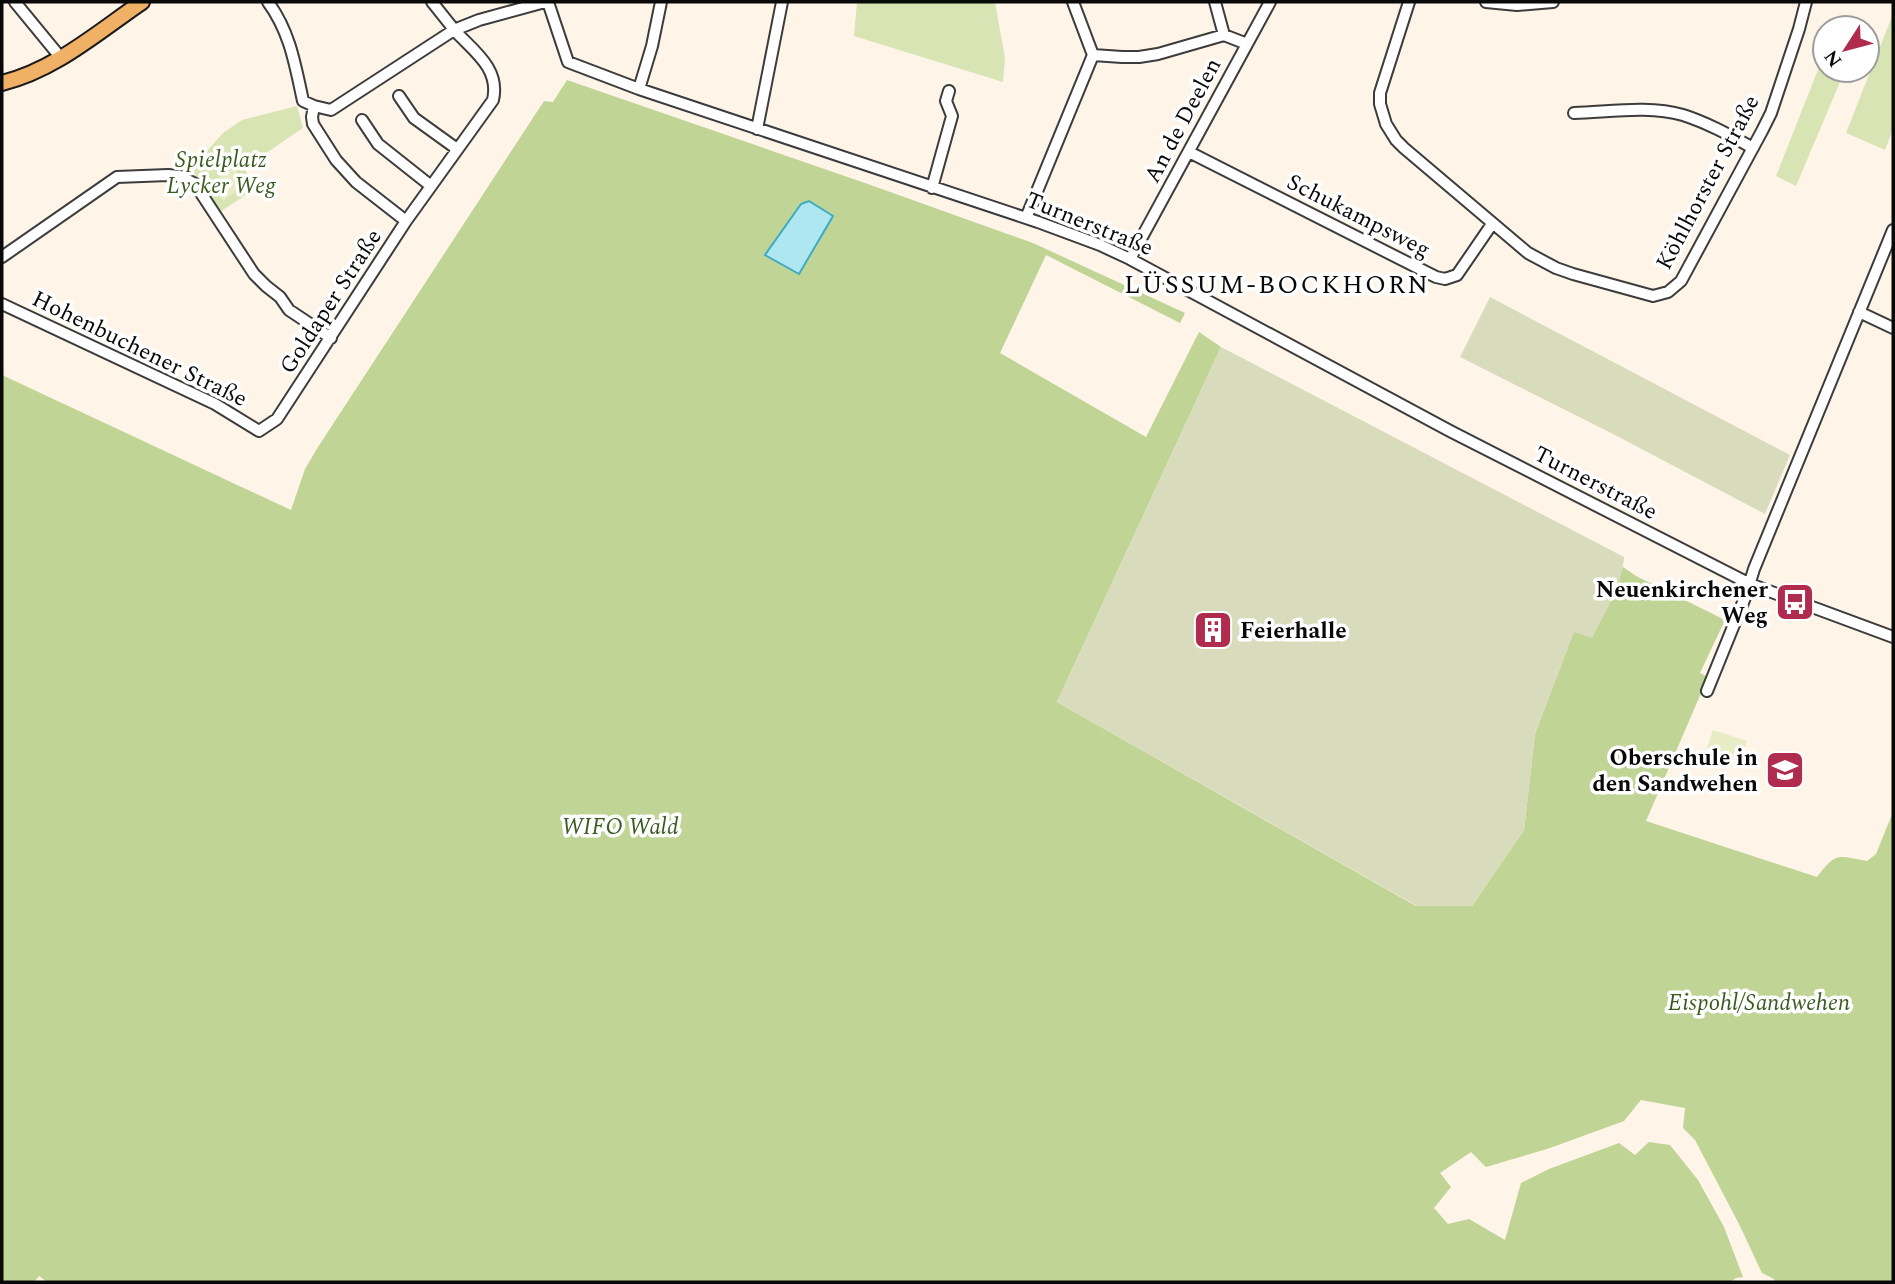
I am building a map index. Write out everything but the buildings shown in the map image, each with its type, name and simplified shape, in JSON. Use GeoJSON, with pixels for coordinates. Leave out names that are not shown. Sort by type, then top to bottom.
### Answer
{"type":"FeatureCollection","features":[{"type":"Feature","properties":{"kind":"main road"},"geometry":{"type":"LineString","coordinates":[[2,83],[35,73],[61,58],[142,2]]}},
{"type":"Feature","properties":{"kind":"street"},"geometry":{"type":"LineString","coordinates":[[15,2],[61,58]]}},
{"type":"Feature","properties":{"kind":"street"},"geometry":{"type":"LineString","coordinates":[[268,2],[283,24],[303,101],[326,110],[337,107],[454,30],[479,20],[546,2]]}},
{"type":"Feature","properties":{"kind":"street","name":"Goldaper Straße"},"geometry":{"type":"LineString","coordinates":[[259,431],[277,419],[406,221],[493,100],[495,91],[492,72],[432,2]]}},
{"type":"Feature","properties":{"kind":"street","name":"Turnerstraße"},"geometry":{"type":"LineString","coordinates":[[546,2],[568,62],[639,89],[1100,245],[1130,258],[1450,431],[1750,584],[1893,636]]}},
{"type":"Feature","properties":{"kind":"street"},"geometry":{"type":"LineString","coordinates":[[639,89],[661,2]]}},
{"type":"Feature","properties":{"kind":"street"},"geometry":{"type":"LineString","coordinates":[[757,128],[782,2]]}},
{"type":"Feature","properties":{"kind":"street"},"geometry":{"type":"LineString","coordinates":[[1026,218],[1093,55],[1073,2]]}},
{"type":"Feature","properties":{"kind":"street"},"geometry":{"type":"LineString","coordinates":[[1215,2],[1224,35]]}},
{"type":"Feature","properties":{"kind":"street","name":"An de Deelen"},"geometry":{"type":"LineString","coordinates":[[1130,258],[1270,2]]}},
{"type":"Feature","properties":{"kind":"street","name":"Köhlhorster Straße"},"geometry":{"type":"LineString","coordinates":[[1409,2],[1382,85],[1380,104],[1390,132],[1404,148],[1528,253],[1556,268],[1646,294],[1660,295],[1681,281],[1771,113],[1806,2]]}},
{"type":"Feature","properties":{"kind":"street"},"geometry":{"type":"LineString","coordinates":[[1486,2],[1517,5],[1553,2]]}},
{"type":"Feature","properties":{"kind":"street"},"geometry":{"type":"LineString","coordinates":[[1093,55],[1148,55],[1224,35],[1247,44]]}},
{"type":"Feature","properties":{"kind":"street"},"geometry":{"type":"LineString","coordinates":[[932,188],[952,116],[946,101],[949,91]]}},
{"type":"Feature","properties":{"kind":"street"},"geometry":{"type":"LineString","coordinates":[[399,96],[414,118],[457,149]]}},
{"type":"Feature","properties":{"kind":"street"},"geometry":{"type":"LineString","coordinates":[[314,106],[313,124],[337,160],[356,182],[406,221]]}},
{"type":"Feature","properties":{"kind":"street"},"geometry":{"type":"LineString","coordinates":[[1574,113],[1645,110],[1681,115],[1715,128],[1753,148]]}},
{"type":"Feature","properties":{"kind":"street"},"geometry":{"type":"LineString","coordinates":[[362,120],[378,144],[432,186]]}},
{"type":"Feature","properties":{"kind":"street","name":"Schukampsweg"},"geometry":{"type":"LineString","coordinates":[[1189,152],[1436,277],[1445,279],[1457,275],[1492,224]]}},
{"type":"Feature","properties":{"kind":"street"},"geometry":{"type":"LineString","coordinates":[[2,257],[117,177],[180,176],[195,184],[252,271],[280,297],[289,310],[331,338]]}},
{"type":"Feature","properties":{"kind":"street"},"geometry":{"type":"LineString","coordinates":[[1707,691],[1893,230]]}},
{"type":"Feature","properties":{"kind":"street","name":"Hohenbuchener Straße"},"geometry":{"type":"LineString","coordinates":[[2,304],[215,404],[259,431]]}},
{"type":"Feature","properties":{"kind":"street"},"geometry":{"type":"LineString","coordinates":[[1859,312],[1893,328]]}},
{"type":"Feature","properties":{"kind":"green space"},"geometry":{"type":"Polygon","coordinates":[[[857,2],[995,2],[1005,58],[1003,82],[854,36],[857,2]]]}},
{"type":"Feature","properties":{"kind":"green space"},"geometry":{"type":"Polygon","coordinates":[[[1893,14],[1893,129],[1885,150],[1846,133],[1865,84],[1881,84],[1881,44],[1893,14]]]}},
{"type":"Feature","properties":{"kind":"green space","name":"WIFO Wald"},"geometry":{"type":"Polygon","coordinates":[[[567,80],[1033,243],[1185,313],[1180,323],[1046,255],[1000,353],[1146,437],[1199,332],[1221,347],[1057,702],[1416,906],[1472,906],[1524,830],[1535,734],[1574,631],[1592,637],[1611,600],[1623,567],[1725,620],[1700,673],[1708,677],[1646,821],[1817,877],[1838,857],[1867,861],[1876,854],[1893,812],[1893,1282],[1775,1282],[1762,1273],[1695,1140],[1683,1128],[1685,1108],[1641,1100],[1624,1121],[1550,1148],[1486,1167],[1471,1152],[1440,1173],[1451,1187],[1434,1208],[1448,1224],[1469,1219],[1505,1240],[1521,1183],[1549,1169],[1619,1143],[1635,1155],[1649,1142],[1670,1145],[1698,1180],[1724,1227],[1743,1277],[1730,1282],[47,1282],[39,1276],[34,1282],[2,1282],[2,375],[291,510],[305,469],[318,447],[544,101],[553,102],[567,80]]]}},
{"type":"Feature","properties":{"kind":"green space"},"geometry":{"type":"Polygon","coordinates":[[[1812,84],[1839,84],[1796,186],[1776,176],[1812,84]]]}},
{"type":"Feature","properties":{"kind":"green space","name":"Spielplatz Lycker Weg"},"geometry":{"type":"Polygon","coordinates":[[[297,106],[303,128],[244,168],[256,188],[220,212],[188,164],[242,120],[297,106]]]}},
{"type":"Feature","properties":{"kind":"green space"},"geometry":{"type":"Polygon","coordinates":[[[234,168],[245,185],[223,201],[211,183],[234,168]]]}},
{"type":"Feature","properties":{"kind":"green space"},"geometry":{"type":"Polygon","coordinates":[[[1490,297],[1790,455],[1765,514],[1460,357],[1490,297]]]}},
{"type":"Feature","properties":{"kind":"green space"},"geometry":{"type":"Polygon","coordinates":[[[1221,347],[1624,557],[1616,588],[1592,638],[1574,632],[1535,734],[1524,830],[1472,906],[1417,906],[1057,702],[1221,347]]]}},
{"type":"Feature","properties":{"kind":"green space"},"geometry":{"type":"Polygon","coordinates":[[[1713,730],[1747,741],[1741,760],[1707,748],[1713,730]]]}},
{"type":"Feature","properties":{"kind":"water"},"geometry":{"type":"Polygon","coordinates":[[[809,201],[833,216],[799,274],[765,255],[801,204],[809,201]]]}},
{"type":"Feature","properties":{"kind":"place","name":"Neuenkirchener Weg"},"geometry":{"type":"Point","coordinates":[1795,602]}},
{"type":"Feature","properties":{"kind":"place","name":"Feierhalle"},"geometry":{"type":"Point","coordinates":[1213,630]}},
{"type":"Feature","properties":{"kind":"place","name":"Oberschule in den Sandwehen"},"geometry":{"type":"Point","coordinates":[1785,770]}},
{"type":"Feature","properties":{"kind":"district","name":"LÜSSUM-BOCKHORN"},"geometry":{"type":"Point","coordinates":[1277,284]}},
{"type":"Feature","properties":{"kind":"park label","name":"Eispohl/Sandwehen"},"geometry":{"type":"Point","coordinates":[1759,1002]}}]}
